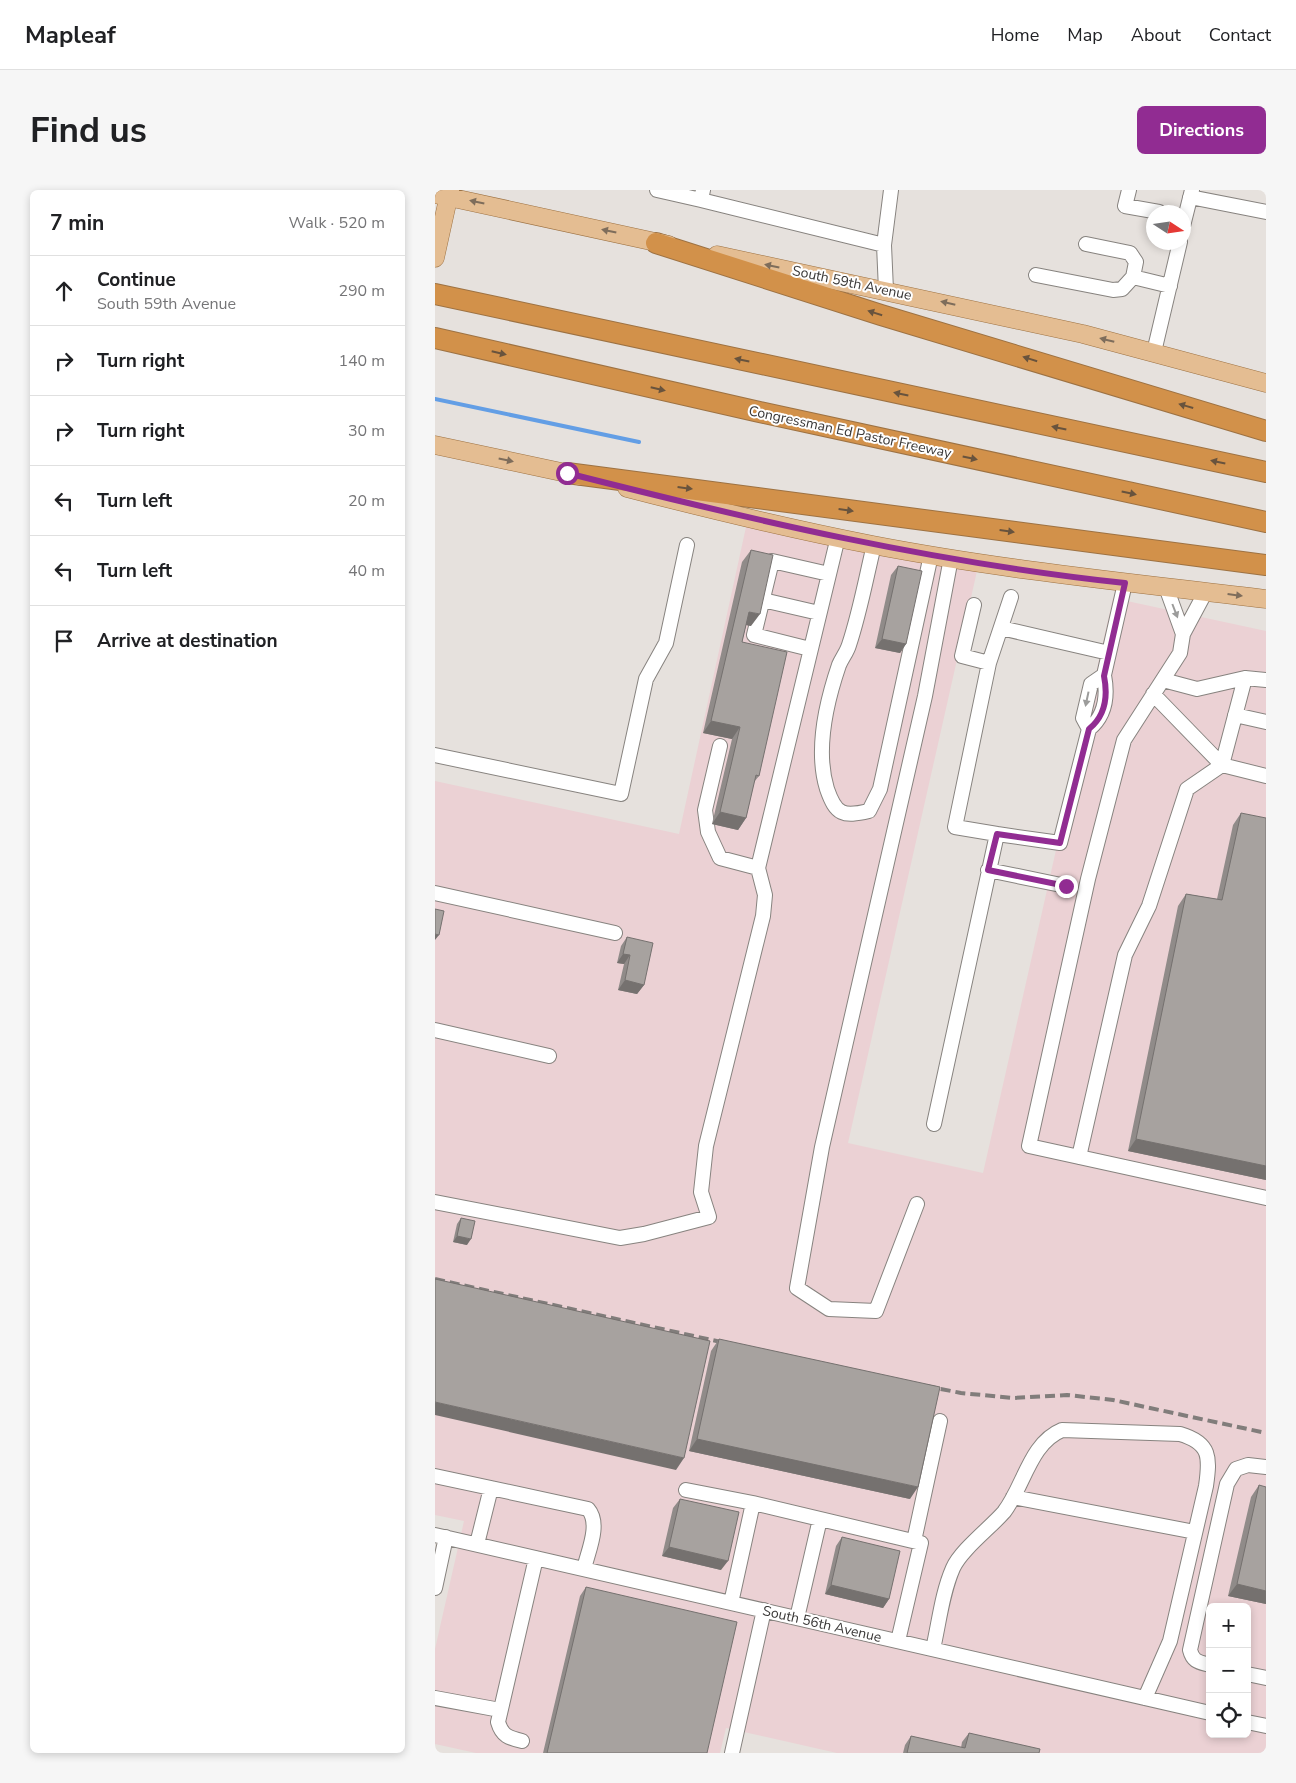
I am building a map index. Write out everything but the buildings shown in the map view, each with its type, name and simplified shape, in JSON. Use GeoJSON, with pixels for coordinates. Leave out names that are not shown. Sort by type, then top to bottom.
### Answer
{"type":"FeatureCollection","features":[{"type":"Feature","properties":{"kind":"highway"},"geometry":{"type":"LineString","coordinates":[[656,242],[881,315],[1266,431]]}},
{"type":"Feature","properties":{"kind":"highway"},"geometry":{"type":"LineString","coordinates":[[435,294],[1266,472]]}},
{"type":"Feature","properties":{"kind":"highway","name":"Congressman Ed Pastor Freeway"},"geometry":{"type":"LineString","coordinates":[[443,340],[755,411],[1266,522]]}},
{"type":"Feature","properties":{"kind":"highway"},"geometry":{"type":"LineString","coordinates":[[567,473],[1266,566]]}},
{"type":"Feature","properties":{"kind":"main road","name":"South 59th Avenue"},"geometry":{"type":"LineString","coordinates":[[445,194],[656,242],[886,290],[1154,352],[1266,384]]}},
{"type":"Feature","properties":{"kind":"main road"},"geometry":{"type":"LineString","coordinates":[[435,258],[445,194]]}},
{"type":"Feature","properties":{"kind":"main road"},"geometry":{"type":"LineString","coordinates":[[435,445],[567,473],[681,502],[874,545],[1125,583],[1266,599]]}},
{"type":"Feature","properties":{"kind":"street"},"geometry":{"type":"LineString","coordinates":[[657,190],[702,195],[885,245]]}},
{"type":"Feature","properties":{"kind":"street"},"geometry":{"type":"LineString","coordinates":[[886,290],[885,245],[891,190]]}},
{"type":"Feature","properties":{"kind":"street"},"geometry":{"type":"LineString","coordinates":[[1129,190],[1125,206],[1146,210]]}},
{"type":"Feature","properties":{"kind":"street"},"geometry":{"type":"LineString","coordinates":[[1191,193],[1266,212]]}},
{"type":"Feature","properties":{"kind":"street"},"geometry":{"type":"LineString","coordinates":[[1036,275],[1113,290],[1122,289],[1133,277],[1136,262],[1130,253],[1086,244]]}},
{"type":"Feature","properties":{"kind":"street"},"geometry":{"type":"LineString","coordinates":[[1154,352],[1178,250]]}},
{"type":"Feature","properties":{"kind":"street"},"geometry":{"type":"LineString","coordinates":[[1133,277],[1169,286]]}},
{"type":"Feature","properties":{"kind":"street"},"geometry":{"type":"LineString","coordinates":[[435,1202],[620,1238],[644,1234],[709,1217],[701,1192],[706,1146],[763,916],[765,895],[758,868],[838,537]]}},
{"type":"Feature","properties":{"kind":"street"},"geometry":{"type":"LineString","coordinates":[[435,755],[621,794],[646,680],[666,643],[687,545]]}},
{"type":"Feature","properties":{"kind":"street"},"geometry":{"type":"LineString","coordinates":[[874,545],[849,646],[839,664],[821,742],[821,769],[832,802],[840,813],[851,815],[869,811],[880,789],[931,555]]}},
{"type":"Feature","properties":{"kind":"street"},"geometry":{"type":"LineString","coordinates":[[917,1204],[876,1312],[829,1309],[797,1288],[822,1147],[925,696],[951,558]]}},
{"type":"Feature","properties":{"kind":"street"},"geometry":{"type":"LineString","coordinates":[[810,649],[754,635],[772,561],[829,574]]}},
{"type":"Feature","properties":{"kind":"street"},"geometry":{"type":"LineString","coordinates":[[1011,597],[989,663],[955,827],[1060,843],[1089,729],[1100,720],[1107,690],[1104,676],[1125,583]]}},
{"type":"Feature","properties":{"kind":"street"},"geometry":{"type":"LineString","coordinates":[[1166,587],[1183,634]]}},
{"type":"Feature","properties":{"kind":"street"},"geometry":{"type":"LineString","coordinates":[[1206,591],[1183,634],[1180,653],[1124,740],[1088,879],[1029,1146],[1266,1198]]}},
{"type":"Feature","properties":{"kind":"street"},"geometry":{"type":"LineString","coordinates":[[763,600],[819,613]]}},
{"type":"Feature","properties":{"kind":"street"},"geometry":{"type":"LineString","coordinates":[[974,605],[962,656],[989,663]]}},
{"type":"Feature","properties":{"kind":"street"},"geometry":{"type":"LineString","coordinates":[[1001,628],[1109,653]]}},
{"type":"Feature","properties":{"kind":"street"},"geometry":{"type":"LineString","coordinates":[[1163,680],[1197,689],[1245,678],[1266,680]]}},
{"type":"Feature","properties":{"kind":"street"},"geometry":{"type":"LineString","coordinates":[[1079,1157],[1125,955],[1149,906],[1187,789],[1221,765],[1245,678]]}},
{"type":"Feature","properties":{"kind":"street"},"geometry":{"type":"LineString","coordinates":[[1153,694],[1221,765],[1266,776]]}},
{"type":"Feature","properties":{"kind":"street"},"geometry":{"type":"LineString","coordinates":[[1235,715],[1266,722]]}},
{"type":"Feature","properties":{"kind":"street"},"geometry":{"type":"LineString","coordinates":[[720,746],[705,810],[708,832],[720,858],[758,868]]}},
{"type":"Feature","properties":{"kind":"street"},"geometry":{"type":"LineString","coordinates":[[934,1124],[997,834]]}},
{"type":"Feature","properties":{"kind":"street"},"geometry":{"type":"LineString","coordinates":[[988,870],[1066,886]]}},
{"type":"Feature","properties":{"kind":"street"},"geometry":{"type":"LineString","coordinates":[[435,893],[615,933]]}},
{"type":"Feature","properties":{"kind":"street"},"geometry":{"type":"LineString","coordinates":[[435,1030],[549,1056]]}},
{"type":"Feature","properties":{"kind":"street"},"geometry":{"type":"LineString","coordinates":[[914,1541],[940,1421]]}},
{"type":"Feature","properties":{"kind":"street"},"geometry":{"type":"LineString","coordinates":[[933,1649],[947,1582],[954,1566],[1004,1511],[1037,1452],[1051,1435],[1062,1430],[1180,1434],[1194,1438],[1205,1448],[1210,1462],[1169,1641],[1145,1698]]}},
{"type":"Feature","properties":{"kind":"street"},"geometry":{"type":"LineString","coordinates":[[1206,1664],[1196,1662],[1192,1658],[1191,1650],[1227,1484],[1236,1469],[1248,1466],[1266,1467]]}},
{"type":"Feature","properties":{"kind":"street"},"geometry":{"type":"LineString","coordinates":[[435,1476],[588,1509],[593,1515],[595,1523],[584,1569]]}},
{"type":"Feature","properties":{"kind":"street"},"geometry":{"type":"LineString","coordinates":[[477,1544],[491,1488]]}},
{"type":"Feature","properties":{"kind":"street"},"geometry":{"type":"LineString","coordinates":[[686,1490],[753,1503],[921,1543],[898,1641]]}},
{"type":"Feature","properties":{"kind":"street"},"geometry":{"type":"LineString","coordinates":[[1013,1497],[1195,1532]]}},
{"type":"Feature","properties":{"kind":"street"},"geometry":{"type":"LineString","coordinates":[[731,1603],[753,1503]]}},
{"type":"Feature","properties":{"kind":"street"},"geometry":{"type":"LineString","coordinates":[[797,1618],[820,1519]]}},
{"type":"Feature","properties":{"kind":"street"},"geometry":{"type":"LineString","coordinates":[[435,1588],[441,1536]]}},
{"type":"Feature","properties":{"kind":"street","name":"South 56th Avenue"},"geometry":{"type":"LineString","coordinates":[[441,1536],[1206,1712]]}},
{"type":"Feature","properties":{"kind":"street"},"geometry":{"type":"LineString","coordinates":[[522,1741],[507,1737],[501,1731],[498,1722],[536,1558]]}},
{"type":"Feature","properties":{"kind":"street"},"geometry":{"type":"LineString","coordinates":[[732,1753],[764,1610]]}},
{"type":"Feature","properties":{"kind":"street"},"geometry":{"type":"LineString","coordinates":[[1251,1675],[1266,1678]]}},
{"type":"Feature","properties":{"kind":"street"},"geometry":{"type":"LineString","coordinates":[[435,1698],[500,1710]]}},
{"type":"Feature","properties":{"kind":"street"},"geometry":{"type":"LineString","coordinates":[[1251,1723],[1266,1726]]}},
{"type":"Feature","properties":{"kind":"shaded area"},"geometry":{"type":"Polygon","coordinates":[[[746,527],[977,571],[848,1143],[983,1173],[1113,598],[1266,631],[1266,1753],[837,1753],[726,1728],[720,1753],[476,1753],[435,1744],[435,1649],[464,1521],[435,1515],[435,781],[679,834],[746,527]]]}},
{"type":"Feature","properties":{"kind":"waterway"},"geometry":{"type":"LineString","coordinates":[[435,399],[639,442]]}},
{"type":"Feature","properties":{"kind":"railway"},"geometry":{"type":"LineString","coordinates":[[435,1279],[730,1344]]}},
{"type":"Feature","properties":{"kind":"railway"},"geometry":{"type":"LineString","coordinates":[[926,1386],[961,1393],[1013,1398],[1067,1395],[1113,1400],[1266,1433]]}},
{"type":"Feature","properties":{"kind":"route"},"geometry":{"type":"LineString","coordinates":[[567,473],[681,502],[874,545],[1125,583],[1104,676],[1107,690],[1100,720],[1089,729],[1060,843],[997,834],[988,870],[1066,886]]}}]}
